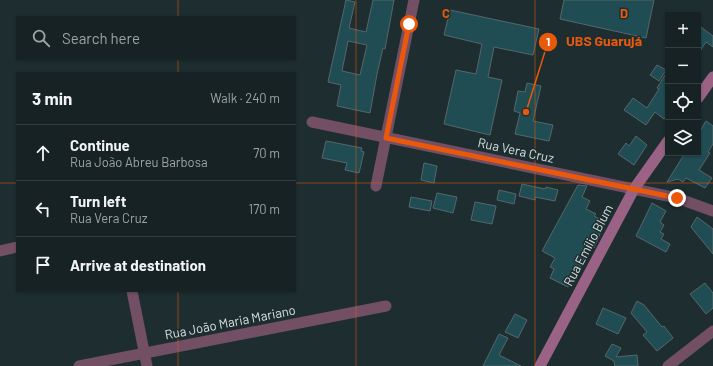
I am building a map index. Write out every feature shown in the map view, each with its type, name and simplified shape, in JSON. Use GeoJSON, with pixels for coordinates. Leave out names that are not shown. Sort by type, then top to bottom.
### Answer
{"type":"FeatureCollection","features":[{"type":"Feature","properties":{"kind":"main road"},"geometry":{"type":"LineString","coordinates":[[701,94],[713,77]]}},
{"type":"Feature","properties":{"kind":"main road","name":"Rua Emílio Blum"},"geometry":{"type":"LineString","coordinates":[[540,366],[634,189],[665,145]]}},
{"type":"Feature","properties":{"kind":"street"},"geometry":{"type":"LineString","coordinates":[[376,186],[414,0]]}},
{"type":"Feature","properties":{"kind":"street","name":"Rua Vera Cruz"},"geometry":{"type":"LineString","coordinates":[[312,122],[677,198],[713,211]]}},
{"type":"Feature","properties":{"kind":"street"},"geometry":{"type":"LineString","coordinates":[[0,251],[16,247]]}},
{"type":"Feature","properties":{"kind":"street"},"geometry":{"type":"LineString","coordinates":[[132,292],[147,366]]}},
{"type":"Feature","properties":{"kind":"street","name":"Rua João Maria Mariano"},"geometry":{"type":"LineString","coordinates":[[79,366],[386,306]]}},
{"type":"Feature","properties":{"kind":"street"},"geometry":{"type":"LineString","coordinates":[[668,366],[713,332]]}},
{"type":"Feature","properties":{"kind":"building"},"geometry":{"type":"Polygon","coordinates":[[[346,0],[355,2],[349,28],[366,32],[373,0],[394,0],[385,49],[383,48],[370,113],[337,106],[341,85],[328,82],[346,0]],[[348,41],[342,71],[360,75],[367,45],[348,41]]]}},
{"type":"Feature","properties":{"kind":"building"},"geometry":{"type":"Polygon","coordinates":[[[564,0],[654,0],[646,38],[560,19],[564,0]]]}},
{"type":"Feature","properties":{"kind":"building"},"geometry":{"type":"Polygon","coordinates":[[[450,10],[539,29],[533,55],[494,47],[488,77],[502,80],[490,135],[444,124],[456,70],[476,74],[482,44],[444,35],[450,10]]]}},
{"type":"Feature","properties":{"kind":"building"},"geometry":{"type":"Polygon","coordinates":[[[701,27],[713,36],[713,47],[706,42],[701,50],[701,27]]]}},
{"type":"Feature","properties":{"kind":"building"},"geometry":{"type":"Polygon","coordinates":[[[657,65],[665,69],[659,81],[650,75],[657,65]]]}},
{"type":"Feature","properties":{"kind":"building"},"geometry":{"type":"Polygon","coordinates":[[[665,75],[664,119],[655,112],[646,125],[624,110],[633,98],[647,108],[659,89],[657,88],[665,75]]]}},
{"type":"Feature","properties":{"kind":"building"},"geometry":{"type":"Polygon","coordinates":[[[527,83],[541,86],[533,121],[553,125],[549,141],[515,134],[520,113],[514,111],[518,91],[525,92],[527,83]]]}},
{"type":"Feature","properties":{"kind":"building"},"geometry":{"type":"Polygon","coordinates":[[[706,121],[713,126],[713,144],[708,152],[710,153],[699,170],[712,178],[705,188],[686,178],[683,182],[678,179],[667,182],[683,156],[701,156],[701,129],[706,121]]]}},
{"type":"Feature","properties":{"kind":"building"},"geometry":{"type":"Polygon","coordinates":[[[636,136],[647,145],[634,165],[618,154],[626,143],[629,146],[636,136]]]}},
{"type":"Feature","properties":{"kind":"building"},"geometry":{"type":"Polygon","coordinates":[[[326,141],[362,148],[361,151],[364,152],[359,173],[345,170],[347,163],[322,158],[326,141]]]}},
{"type":"Feature","properties":{"kind":"building"},"geometry":{"type":"Polygon","coordinates":[[[424,163],[437,166],[434,183],[421,180],[424,163]]]}},
{"type":"Feature","properties":{"kind":"building"},"geometry":{"type":"Polygon","coordinates":[[[522,184],[558,190],[555,201],[535,197],[535,200],[519,196],[522,184]]]}},
{"type":"Feature","properties":{"kind":"building"},"geometry":{"type":"Polygon","coordinates":[[[578,185],[587,186],[582,197],[590,201],[586,209],[596,214],[594,216],[605,222],[594,248],[591,246],[579,270],[576,269],[568,287],[550,278],[554,269],[550,267],[555,258],[542,251],[578,185]]]}},
{"type":"Feature","properties":{"kind":"building"},"geometry":{"type":"Polygon","coordinates":[[[499,190],[516,194],[514,204],[497,200],[499,190]]]}},
{"type":"Feature","properties":{"kind":"building"},"geometry":{"type":"Polygon","coordinates":[[[437,193],[457,197],[453,213],[433,208],[437,193]]]}},
{"type":"Feature","properties":{"kind":"building"},"geometry":{"type":"Polygon","coordinates":[[[411,197],[432,201],[430,211],[409,207],[411,197]]]}},
{"type":"Feature","properties":{"kind":"building"},"geometry":{"type":"Polygon","coordinates":[[[475,202],[496,206],[492,224],[471,220],[475,202]]]}},
{"type":"Feature","properties":{"kind":"building"},"geometry":{"type":"Polygon","coordinates":[[[652,203],[666,211],[660,222],[664,225],[660,232],[664,234],[661,239],[670,244],[666,252],[636,236],[652,203]]]}},
{"type":"Feature","properties":{"kind":"building"},"geometry":{"type":"Polygon","coordinates":[[[697,217],[713,229],[713,254],[691,227],[697,217]]]}},
{"type":"Feature","properties":{"kind":"building"},"geometry":{"type":"Polygon","coordinates":[[[705,283],[713,293],[713,308],[706,314],[690,294],[705,283]]]}},
{"type":"Feature","properties":{"kind":"building"},"geometry":{"type":"Polygon","coordinates":[[[637,301],[644,305],[673,338],[657,351],[643,335],[647,332],[631,313],[637,301]]]}},
{"type":"Feature","properties":{"kind":"building"},"geometry":{"type":"Polygon","coordinates":[[[603,308],[626,318],[618,334],[596,324],[603,308]]]}},
{"type":"Feature","properties":{"kind":"building"},"geometry":{"type":"Polygon","coordinates":[[[515,314],[527,320],[518,338],[505,332],[515,314]]]}},
{"type":"Feature","properties":{"kind":"building"},"geometry":{"type":"Polygon","coordinates":[[[499,334],[508,338],[499,355],[521,366],[483,366],[499,334]]]}},
{"type":"Feature","properties":{"kind":"building"},"geometry":{"type":"Polygon","coordinates":[[[612,344],[621,348],[616,357],[637,355],[638,366],[615,366],[614,361],[605,356],[612,344]]]}},
{"type":"Feature","properties":{"kind":"place","name":"UBS Guarujá"},"geometry":{"type":"Point","coordinates":[526,112]}},
{"type":"Feature","properties":{"kind":"route"},"geometry":{"type":"LineString","coordinates":[[409,24],[386,138],[677,198]]}}]}
